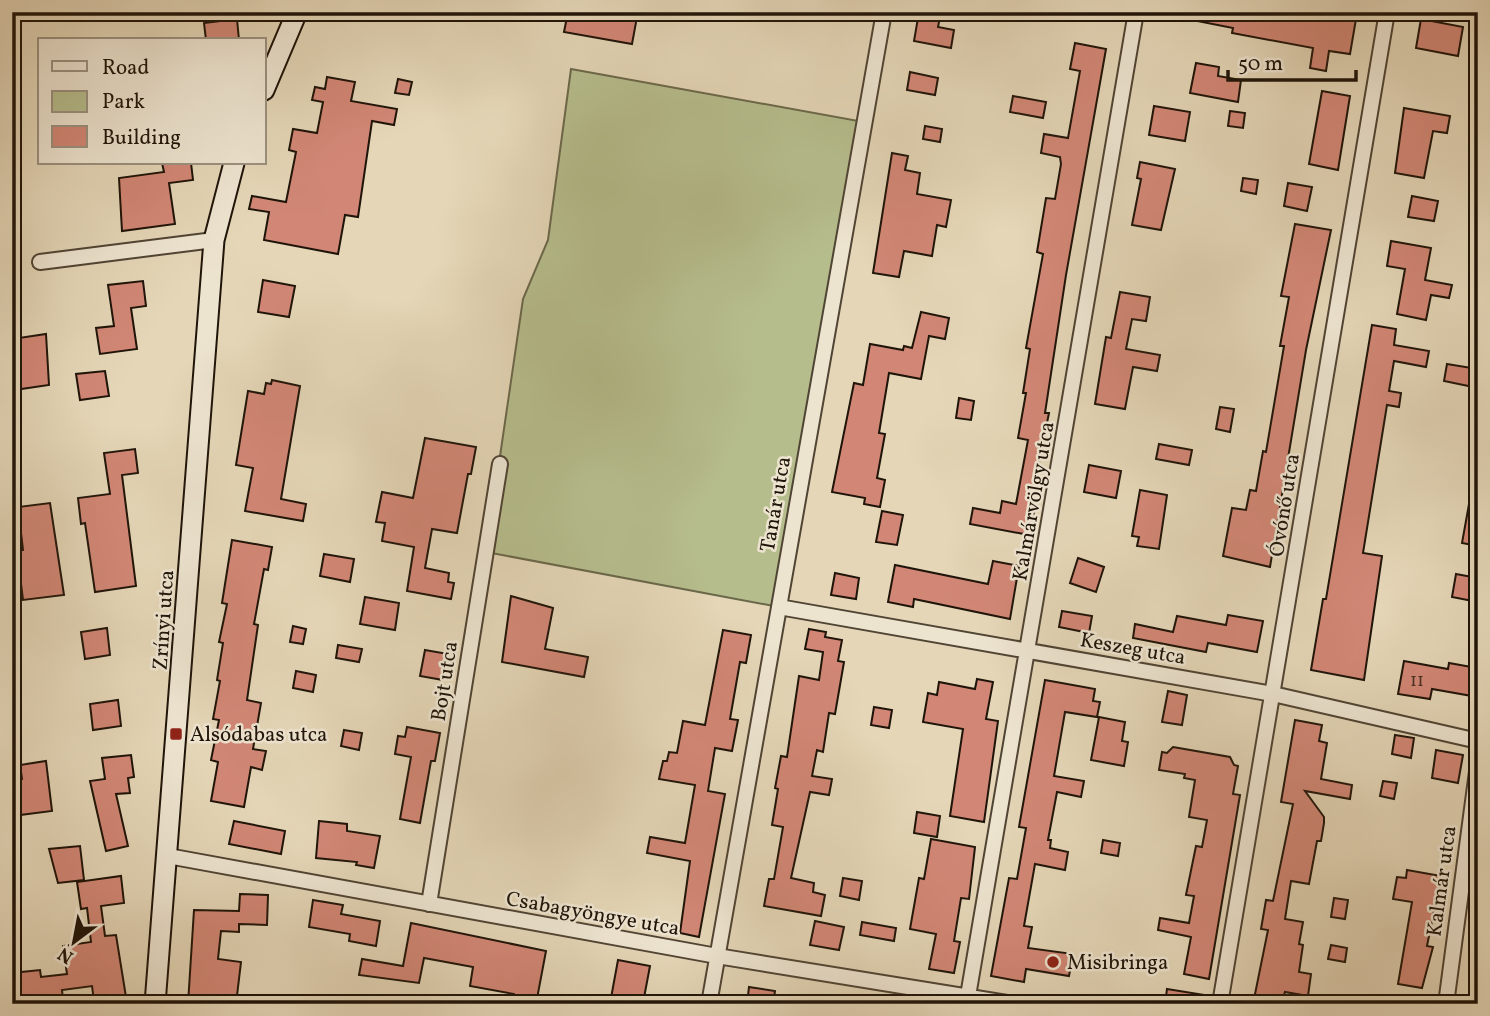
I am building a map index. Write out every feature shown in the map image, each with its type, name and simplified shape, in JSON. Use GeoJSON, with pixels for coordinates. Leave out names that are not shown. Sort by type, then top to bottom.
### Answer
{"type":"FeatureCollection","features":[{"type":"Feature","properties":{"kind":"main road"},"geometry":{"type":"LineString","coordinates":[[266,85],[297,12]]}},
{"type":"Feature","properties":{"kind":"main road","name":"Zrínyi utca"},"geometry":{"type":"LineString","coordinates":[[155,1004],[214,240],[234,164]]}},
{"type":"Feature","properties":{"kind":"street"},"geometry":{"type":"LineString","coordinates":[[285,12],[288,33]]}},
{"type":"Feature","properties":{"kind":"street","name":"Tanár utca"},"geometry":{"type":"LineString","coordinates":[[709,1004],[884,12]]}},
{"type":"Feature","properties":{"kind":"street","name":"Kalmárvölgy utca"},"geometry":{"type":"LineString","coordinates":[[968,996],[1136,12]]}},
{"type":"Feature","properties":{"kind":"street","name":"Óvónő utca"},"geometry":{"type":"LineString","coordinates":[[1220,1004],[1387,12]]}},
{"type":"Feature","properties":{"kind":"street"},"geometry":{"type":"LineString","coordinates":[[40,262],[214,240]]}},
{"type":"Feature","properties":{"kind":"street","name":"Bojt utca"},"geometry":{"type":"LineString","coordinates":[[429,904],[500,464]]}},
{"type":"Feature","properties":{"kind":"street","name":"Keszeg utca"},"geometry":{"type":"LineString","coordinates":[[779,607],[1273,694],[1478,741]]}},
{"type":"Feature","properties":{"kind":"street","name":"Kalmár utca"},"geometry":{"type":"LineString","coordinates":[[1446,1004],[1478,764]]}},
{"type":"Feature","properties":{"kind":"street","name":"Csabagyöngye utca"},"geometry":{"type":"LineString","coordinates":[[168,856],[717,956],[1013,1004]]}},
{"type":"Feature","properties":{"kind":"green space"},"geometry":{"type":"Polygon","coordinates":[[[571,69],[864,122],[779,607],[486,552],[523,299],[548,240],[571,69]]]}},
{"type":"Feature","properties":{"kind":"building"},"geometry":{"type":"Polygon","coordinates":[[[568,12],[633,12],[632,17],[637,17],[632,44],[564,32],[568,12]]]}},
{"type":"Feature","properties":{"kind":"building"},"geometry":{"type":"Polygon","coordinates":[[[919,12],[941,12],[938,27],[954,30],[951,48],[914,41],[919,12]]]}},
{"type":"Feature","properties":{"kind":"building"},"geometry":{"type":"Polygon","coordinates":[[[1188,12],[1313,12],[1356,19],[1350,54],[1329,51],[1326,71],[1310,68],[1313,48],[1232,33],[1233,28],[1187,19],[1188,12]]]}},
{"type":"Feature","properties":{"kind":"building"},"geometry":{"type":"Polygon","coordinates":[[[237,19],[239,38],[206,38],[204,23],[237,19]]]}},
{"type":"Feature","properties":{"kind":"building"},"geometry":{"type":"Polygon","coordinates":[[[1421,19],[1463,27],[1458,56],[1416,48],[1421,19]]]}},
{"type":"Feature","properties":{"kind":"building"},"geometry":{"type":"Polygon","coordinates":[[[1075,43],[1106,49],[1066,275],[1045,413],[1049,413],[1030,507],[1035,507],[1029,535],[970,524],[973,508],[1000,513],[1002,501],[1016,504],[1028,440],[1018,438],[1030,349],[1026,348],[1043,254],[1037,252],[1046,198],[1055,199],[1061,164],[1060,157],[1041,153],[1044,134],[1068,138],[1080,71],[1070,69],[1075,43]]]}},
{"type":"Feature","properties":{"kind":"building"},"geometry":{"type":"Polygon","coordinates":[[[1196,63],[1219,67],[1218,76],[1241,80],[1238,102],[1190,93],[1196,63]]]}},
{"type":"Feature","properties":{"kind":"building"},"geometry":{"type":"Polygon","coordinates":[[[910,72],[938,78],[935,95],[907,90],[910,72]]]}},
{"type":"Feature","properties":{"kind":"building"},"geometry":{"type":"Polygon","coordinates":[[[327,77],[355,82],[351,101],[397,109],[394,125],[372,121],[358,217],[345,215],[338,254],[264,240],[269,212],[249,209],[252,196],[286,202],[296,152],[289,150],[293,129],[317,133],[323,102],[312,100],[315,87],[325,89],[327,77]]]}},
{"type":"Feature","properties":{"kind":"building"},"geometry":{"type":"Polygon","coordinates":[[[398,79],[412,82],[409,95],[395,93],[398,79]]]}},
{"type":"Feature","properties":{"kind":"building"},"geometry":{"type":"Polygon","coordinates":[[[1322,91],[1350,96],[1338,170],[1309,164],[1322,91]]]}},
{"type":"Feature","properties":{"kind":"building"},"geometry":{"type":"Polygon","coordinates":[[[1013,96],[1046,102],[1043,118],[1010,112],[1013,96]]]}},
{"type":"Feature","properties":{"kind":"building"},"geometry":{"type":"Polygon","coordinates":[[[1154,106],[1190,112],[1185,141],[1149,135],[1154,106]]]}},
{"type":"Feature","properties":{"kind":"building"},"geometry":{"type":"Polygon","coordinates":[[[1404,108],[1450,116],[1447,133],[1433,131],[1424,178],[1395,173],[1404,108]]]}},
{"type":"Feature","properties":{"kind":"building"},"geometry":{"type":"Polygon","coordinates":[[[1230,111],[1245,113],[1243,128],[1228,126],[1230,111]]]}},
{"type":"Feature","properties":{"kind":"building"},"geometry":{"type":"Polygon","coordinates":[[[925,126],[942,129],[940,142],[923,139],[925,126]]]}},
{"type":"Feature","properties":{"kind":"building"},"geometry":{"type":"Polygon","coordinates":[[[892,153],[908,156],[905,170],[920,173],[917,194],[951,200],[946,227],[937,225],[932,256],[904,251],[899,277],[873,273],[892,153]]]}},
{"type":"Feature","properties":{"kind":"building"},"geometry":{"type":"Polygon","coordinates":[[[1140,162],[1175,169],[1161,230],[1132,225],[1141,179],[1137,178],[1140,162]]]}},
{"type":"Feature","properties":{"kind":"building"},"geometry":{"type":"Polygon","coordinates":[[[162,164],[191,164],[193,180],[169,183],[175,224],[122,231],[119,178],[164,172],[162,164]]]}},
{"type":"Feature","properties":{"kind":"building"},"geometry":{"type":"Polygon","coordinates":[[[1243,178],[1258,180],[1256,194],[1241,191],[1243,178]]]}},
{"type":"Feature","properties":{"kind":"building"},"geometry":{"type":"Polygon","coordinates":[[[1288,183],[1312,187],[1307,211],[1284,206],[1288,183]]]}},
{"type":"Feature","properties":{"kind":"building"},"geometry":{"type":"Polygon","coordinates":[[[1412,196],[1438,201],[1434,221],[1408,217],[1412,196]]]}},
{"type":"Feature","properties":{"kind":"building"},"geometry":{"type":"Polygon","coordinates":[[[1295,224],[1331,230],[1306,350],[1270,567],[1223,556],[1232,508],[1246,510],[1250,490],[1256,491],[1263,451],[1266,452],[1284,346],[1280,346],[1289,297],[1281,296],[1295,224]]]}},
{"type":"Feature","properties":{"kind":"building"},"geometry":{"type":"Polygon","coordinates":[[[1391,241],[1431,248],[1425,280],[1452,285],[1449,298],[1431,295],[1426,320],[1397,314],[1405,269],[1387,266],[1391,241]]]}},
{"type":"Feature","properties":{"kind":"building"},"geometry":{"type":"Polygon","coordinates":[[[263,280],[295,286],[289,317],[258,312],[263,280]]]}},
{"type":"Feature","properties":{"kind":"building"},"geometry":{"type":"Polygon","coordinates":[[[143,281],[146,306],[131,308],[137,349],[100,354],[96,328],[114,326],[108,285],[143,281]]]}},
{"type":"Feature","properties":{"kind":"building"},"geometry":{"type":"Polygon","coordinates":[[[1120,292],[1150,297],[1146,321],[1132,319],[1126,349],[1160,355],[1157,371],[1133,367],[1125,409],[1095,404],[1106,337],[1111,338],[1120,292]]]}},
{"type":"Feature","properties":{"kind":"building"},"geometry":{"type":"Polygon","coordinates":[[[921,312],[949,318],[945,339],[929,336],[921,379],[889,373],[879,433],[885,434],[877,478],[885,480],[880,507],[864,504],[865,498],[832,492],[854,383],[863,385],[870,344],[903,350],[904,346],[912,348],[921,312]]]}},
{"type":"Feature","properties":{"kind":"building"},"geometry":{"type":"Polygon","coordinates":[[[1372,325],[1396,329],[1394,345],[1429,351],[1426,367],[1394,361],[1389,391],[1401,393],[1399,407],[1387,405],[1363,553],[1382,556],[1364,680],[1311,670],[1323,599],[1326,599],[1372,325]]]}},
{"type":"Feature","properties":{"kind":"building"},"geometry":{"type":"Polygon","coordinates":[[[46,334],[49,385],[21,389],[18,365],[12,366],[12,339],[46,334]]]}},
{"type":"Feature","properties":{"kind":"building"},"geometry":{"type":"Polygon","coordinates":[[[1447,364],[1478,369],[1478,388],[1444,381],[1447,364]]]}},
{"type":"Feature","properties":{"kind":"building"},"geometry":{"type":"Polygon","coordinates":[[[105,371],[109,396],[80,400],[76,374],[105,371]]]}},
{"type":"Feature","properties":{"kind":"building"},"geometry":{"type":"Polygon","coordinates":[[[272,380],[300,386],[281,499],[306,504],[303,521],[245,511],[253,468],[236,465],[248,391],[264,394],[266,383],[271,384],[272,380]]]}},
{"type":"Feature","properties":{"kind":"building"},"geometry":{"type":"Polygon","coordinates":[[[959,398],[974,401],[971,420],[956,418],[959,398]]]}},
{"type":"Feature","properties":{"kind":"building"},"geometry":{"type":"Polygon","coordinates":[[[1220,407],[1234,409],[1230,432],[1216,429],[1220,407]]]}},
{"type":"Feature","properties":{"kind":"building"},"geometry":{"type":"Polygon","coordinates":[[[425,438],[476,447],[457,533],[432,529],[425,568],[449,573],[448,582],[454,583],[451,599],[407,591],[414,547],[382,541],[385,523],[376,522],[382,492],[413,498],[425,438]]]}},
{"type":"Feature","properties":{"kind":"building"},"geometry":{"type":"Polygon","coordinates":[[[1159,444],[1192,450],[1189,465],[1156,459],[1159,444]]]}},
{"type":"Feature","properties":{"kind":"building"},"geometry":{"type":"Polygon","coordinates":[[[135,449],[138,473],[122,475],[136,586],[95,592],[85,523],[81,524],[78,498],[110,494],[104,453],[135,449]]]}},
{"type":"Feature","properties":{"kind":"building"},"geometry":{"type":"Polygon","coordinates":[[[1089,465],[1121,471],[1116,498],[1084,492],[1089,465]]]}},
{"type":"Feature","properties":{"kind":"building"},"geometry":{"type":"Polygon","coordinates":[[[1140,490],[1167,495],[1159,549],[1137,546],[1139,537],[1132,536],[1140,490]]]}},
{"type":"Feature","properties":{"kind":"building"},"geometry":{"type":"Polygon","coordinates":[[[1471,493],[1478,494],[1478,546],[1462,543],[1471,493]]]}},
{"type":"Feature","properties":{"kind":"building"},"geometry":{"type":"Polygon","coordinates":[[[50,503],[64,595],[23,600],[17,551],[23,550],[18,507],[50,503]]]}},
{"type":"Feature","properties":{"kind":"building"},"geometry":{"type":"Polygon","coordinates":[[[882,511],[903,515],[897,545],[876,542],[882,511]]]}},
{"type":"Feature","properties":{"kind":"building"},"geometry":{"type":"Polygon","coordinates":[[[232,540],[272,547],[268,570],[264,569],[254,624],[258,625],[247,700],[261,703],[253,749],[266,751],[262,770],[251,767],[244,807],[211,801],[218,762],[211,760],[219,720],[213,719],[223,643],[219,642],[227,604],[222,603],[232,540]]]}},
{"type":"Feature","properties":{"kind":"building"},"geometry":{"type":"Polygon","coordinates":[[[324,554],[354,559],[350,582],[320,576],[324,554]]]}},
{"type":"Feature","properties":{"kind":"building"},"geometry":{"type":"Polygon","coordinates":[[[1078,558],[1104,567],[1096,592],[1070,583],[1078,558]]]}},
{"type":"Feature","properties":{"kind":"building"},"geometry":{"type":"Polygon","coordinates":[[[993,561],[1019,566],[1010,619],[914,599],[913,607],[888,602],[895,565],[988,584],[993,561]]]}},
{"type":"Feature","properties":{"kind":"building"},"geometry":{"type":"Polygon","coordinates":[[[835,573],[859,578],[856,599],[831,595],[835,573]]]}},
{"type":"Feature","properties":{"kind":"building"},"geometry":{"type":"Polygon","coordinates":[[[1456,574],[1478,578],[1478,602],[1452,597],[1456,574]]]}},
{"type":"Feature","properties":{"kind":"building"},"geometry":{"type":"Polygon","coordinates":[[[511,596],[553,608],[545,649],[588,657],[584,677],[502,662],[511,596]]]}},
{"type":"Feature","properties":{"kind":"building"},"geometry":{"type":"Polygon","coordinates":[[[365,597],[399,603],[395,630],[360,624],[365,597]]]}},
{"type":"Feature","properties":{"kind":"building"},"geometry":{"type":"Polygon","coordinates":[[[1062,611],[1092,616],[1089,633],[1059,627],[1062,611]]]}},
{"type":"Feature","properties":{"kind":"building"},"geometry":{"type":"Polygon","coordinates":[[[1228,615],[1263,621],[1257,652],[1208,643],[1206,652],[1133,638],[1135,624],[1173,632],[1177,616],[1226,625],[1228,615]]]}},
{"type":"Feature","properties":{"kind":"building"},"geometry":{"type":"Polygon","coordinates":[[[293,626],[306,629],[303,644],[290,642],[293,626]]]}},
{"type":"Feature","properties":{"kind":"building"},"geometry":{"type":"Polygon","coordinates":[[[107,628],[110,655],[85,659],[81,632],[107,628]]]}},
{"type":"Feature","properties":{"kind":"building"},"geometry":{"type":"Polygon","coordinates":[[[809,629],[826,632],[825,637],[842,640],[838,661],[844,662],[835,714],[829,713],[823,752],[817,750],[812,776],[832,779],[829,795],[810,792],[791,878],[814,883],[813,892],[825,895],[821,916],[764,906],[769,879],[774,879],[783,827],[772,825],[778,789],[775,788],[781,756],[787,757],[799,676],[819,680],[823,652],[805,649],[809,629]]]}},
{"type":"Feature","properties":{"kind":"building"},"geometry":{"type":"Polygon","coordinates":[[[723,630],[751,635],[746,663],[740,662],[730,719],[738,720],[732,751],[715,748],[708,791],[725,794],[699,937],[680,933],[690,861],[647,853],[650,837],[685,843],[695,785],[659,779],[663,761],[667,761],[669,752],[677,753],[683,721],[705,725],[723,630]]]}},
{"type":"Feature","properties":{"kind":"building"},"geometry":{"type":"Polygon","coordinates":[[[338,645],[362,649],[359,662],[336,658],[338,645]]]}},
{"type":"Feature","properties":{"kind":"building"},"geometry":{"type":"Polygon","coordinates":[[[425,650],[448,654],[443,680],[420,676],[425,650]]]}},
{"type":"Feature","properties":{"kind":"building"},"geometry":{"type":"Polygon","coordinates":[[[1404,661],[1448,669],[1449,663],[1477,668],[1472,696],[1432,689],[1430,699],[1398,694],[1404,661]]]}},
{"type":"Feature","properties":{"kind":"building"},"geometry":{"type":"Polygon","coordinates":[[[296,671],[316,675],[313,692],[293,688],[296,671]]]}},
{"type":"Feature","properties":{"kind":"building"},"geometry":{"type":"Polygon","coordinates":[[[977,679],[993,682],[986,719],[998,721],[984,822],[950,816],[963,729],[923,722],[928,693],[937,695],[939,682],[975,689],[977,679]]]}},
{"type":"Feature","properties":{"kind":"building"},"geometry":{"type":"Polygon","coordinates":[[[1045,680],[1095,689],[1093,701],[1100,702],[1097,717],[1065,712],[1054,776],[1084,781],[1081,797],[1057,792],[1048,840],[1051,840],[1050,848],[1068,852],[1065,870],[1035,864],[1024,926],[1032,927],[1028,948],[1073,954],[1069,976],[1026,969],[1024,982],[991,976],[1009,878],[1017,879],[1026,828],[1019,827],[1045,680]]]}},
{"type":"Feature","properties":{"kind":"building"},"geometry":{"type":"Polygon","coordinates":[[[1168,691],[1187,695],[1182,725],[1162,722],[1168,691]]]}},
{"type":"Feature","properties":{"kind":"building"},"geometry":{"type":"Polygon","coordinates":[[[118,700],[121,726],[93,730],[90,704],[118,700]]]}},
{"type":"Feature","properties":{"kind":"building"},"geometry":{"type":"Polygon","coordinates":[[[874,707],[892,710],[889,728],[871,725],[874,707]]]}},
{"type":"Feature","properties":{"kind":"building"},"geometry":{"type":"Polygon","coordinates":[[[1099,717],[1125,722],[1122,741],[1128,742],[1124,766],[1091,760],[1099,717]]]}},
{"type":"Feature","properties":{"kind":"building"},"geometry":{"type":"Polygon","coordinates":[[[1295,720],[1322,725],[1319,741],[1327,743],[1321,779],[1352,785],[1350,799],[1305,791],[1324,817],[1324,823],[1321,841],[1317,841],[1309,884],[1291,881],[1285,919],[1303,922],[1299,944],[1303,945],[1299,972],[1311,974],[1308,996],[1285,992],[1284,995],[1294,997],[1293,1004],[1253,1004],[1268,930],[1261,929],[1266,900],[1273,901],[1293,804],[1281,802],[1295,720]]]}},
{"type":"Feature","properties":{"kind":"building"},"geometry":{"type":"Polygon","coordinates":[[[407,727],[440,733],[435,761],[431,761],[420,823],[400,819],[411,757],[395,754],[398,736],[405,737],[407,727]]]}},
{"type":"Feature","properties":{"kind":"building"},"geometry":{"type":"Polygon","coordinates":[[[344,730],[362,733],[359,750],[341,746],[344,730]]]}},
{"type":"Feature","properties":{"kind":"building"},"geometry":{"type":"Polygon","coordinates":[[[1395,735],[1414,738],[1411,758],[1392,754],[1395,735]]]}},
{"type":"Feature","properties":{"kind":"building"},"geometry":{"type":"Polygon","coordinates":[[[1173,747],[1230,757],[1234,765],[1238,766],[1233,794],[1240,795],[1209,979],[1184,974],[1191,937],[1158,930],[1160,918],[1189,923],[1194,896],[1186,895],[1196,846],[1202,847],[1207,820],[1189,817],[1195,780],[1184,778],[1185,774],[1159,770],[1162,752],[1167,753],[1173,747]]]}},
{"type":"Feature","properties":{"kind":"building"},"geometry":{"type":"Polygon","coordinates":[[[1436,750],[1463,755],[1458,783],[1432,778],[1436,750]]]}},
{"type":"Feature","properties":{"kind":"building"},"geometry":{"type":"Polygon","coordinates":[[[131,755],[134,777],[128,778],[130,793],[116,794],[128,846],[106,851],[90,781],[105,779],[102,758],[131,755]]]}},
{"type":"Feature","properties":{"kind":"building"},"geometry":{"type":"Polygon","coordinates":[[[46,761],[52,811],[12,816],[12,781],[22,779],[20,765],[46,761]]]}},
{"type":"Feature","properties":{"kind":"building"},"geometry":{"type":"Polygon","coordinates":[[[1383,781],[1397,783],[1394,799],[1380,796],[1383,781]]]}},
{"type":"Feature","properties":{"kind":"building"},"geometry":{"type":"Polygon","coordinates":[[[917,812],[940,816],[937,837],[914,833],[917,812]]]}},
{"type":"Feature","properties":{"kind":"building"},"geometry":{"type":"Polygon","coordinates":[[[234,821],[285,831],[281,854],[229,844],[234,821]]]}},
{"type":"Feature","properties":{"kind":"building"},"geometry":{"type":"Polygon","coordinates":[[[319,821],[347,824],[347,831],[380,836],[374,868],[356,865],[357,862],[316,858],[319,821]]]}},
{"type":"Feature","properties":{"kind":"building"},"geometry":{"type":"Polygon","coordinates":[[[931,839],[975,847],[969,899],[961,898],[954,941],[960,942],[954,973],[929,969],[936,934],[910,929],[919,878],[924,879],[931,839]]]}},
{"type":"Feature","properties":{"kind":"building"},"geometry":{"type":"Polygon","coordinates":[[[1103,840],[1120,843],[1118,856],[1101,853],[1103,840]]]}},
{"type":"Feature","properties":{"kind":"building"},"geometry":{"type":"Polygon","coordinates":[[[80,846],[84,880],[58,883],[49,849],[80,846]]]}},
{"type":"Feature","properties":{"kind":"building"},"geometry":{"type":"Polygon","coordinates":[[[1407,870],[1441,876],[1427,946],[1433,947],[1422,988],[1398,984],[1412,902],[1393,899],[1397,877],[1406,878],[1407,870]]]}},
{"type":"Feature","properties":{"kind":"building"},"geometry":{"type":"Polygon","coordinates":[[[121,876],[124,903],[101,906],[105,936],[116,935],[126,997],[94,1001],[92,986],[62,990],[63,999],[14,1004],[12,973],[40,970],[41,977],[67,974],[63,946],[91,942],[87,908],[81,909],[77,882],[121,876]]]}},
{"type":"Feature","properties":{"kind":"building"},"geometry":{"type":"Polygon","coordinates":[[[843,878],[862,881],[859,900],[840,896],[843,878]]]}},
{"type":"Feature","properties":{"kind":"building"},"geometry":{"type":"Polygon","coordinates":[[[240,894],[268,895],[267,925],[239,924],[239,932],[221,931],[218,959],[241,962],[236,1004],[188,1004],[194,910],[239,911],[240,894]]]}},
{"type":"Feature","properties":{"kind":"building"},"geometry":{"type":"Polygon","coordinates":[[[1334,898],[1348,900],[1345,919],[1331,917],[1334,898]]]}},
{"type":"Feature","properties":{"kind":"building"},"geometry":{"type":"Polygon","coordinates":[[[313,900],[343,905],[341,914],[380,921],[376,946],[349,941],[350,934],[309,927],[313,900]]]}},
{"type":"Feature","properties":{"kind":"building"},"geometry":{"type":"Polygon","coordinates":[[[815,921],[844,927],[839,950],[810,945],[815,921]]]}},
{"type":"Feature","properties":{"kind":"building"},"geometry":{"type":"Polygon","coordinates":[[[862,922],[896,928],[894,941],[860,935],[862,922]]]}},
{"type":"Feature","properties":{"kind":"building"},"geometry":{"type":"Polygon","coordinates":[[[411,923],[546,951],[536,1004],[513,1004],[514,994],[470,986],[473,967],[424,958],[419,983],[359,975],[362,959],[403,966],[411,923]]]}},
{"type":"Feature","properties":{"kind":"building"},"geometry":{"type":"Polygon","coordinates":[[[1331,945],[1347,948],[1345,962],[1328,959],[1331,945]]]}},
{"type":"Feature","properties":{"kind":"building"},"geometry":{"type":"Polygon","coordinates":[[[618,960],[650,966],[643,1003],[611,998],[618,960]]]}},
{"type":"Feature","properties":{"kind":"building"},"geometry":{"type":"Polygon","coordinates":[[[749,987],[775,991],[773,1004],[747,1004],[749,987]]]}},
{"type":"Feature","properties":{"kind":"building"},"geometry":{"type":"Polygon","coordinates":[[[1167,989],[1211,996],[1211,1004],[1165,1004],[1167,989]]]}},
{"type":"Feature","properties":{"kind":"place","name":"Alsódabas utca"},"geometry":{"type":"Point","coordinates":[176,734]}},
{"type":"Feature","properties":{"kind":"place","name":"Misibringa"},"geometry":{"type":"Point","coordinates":[1053,962]}}]}
